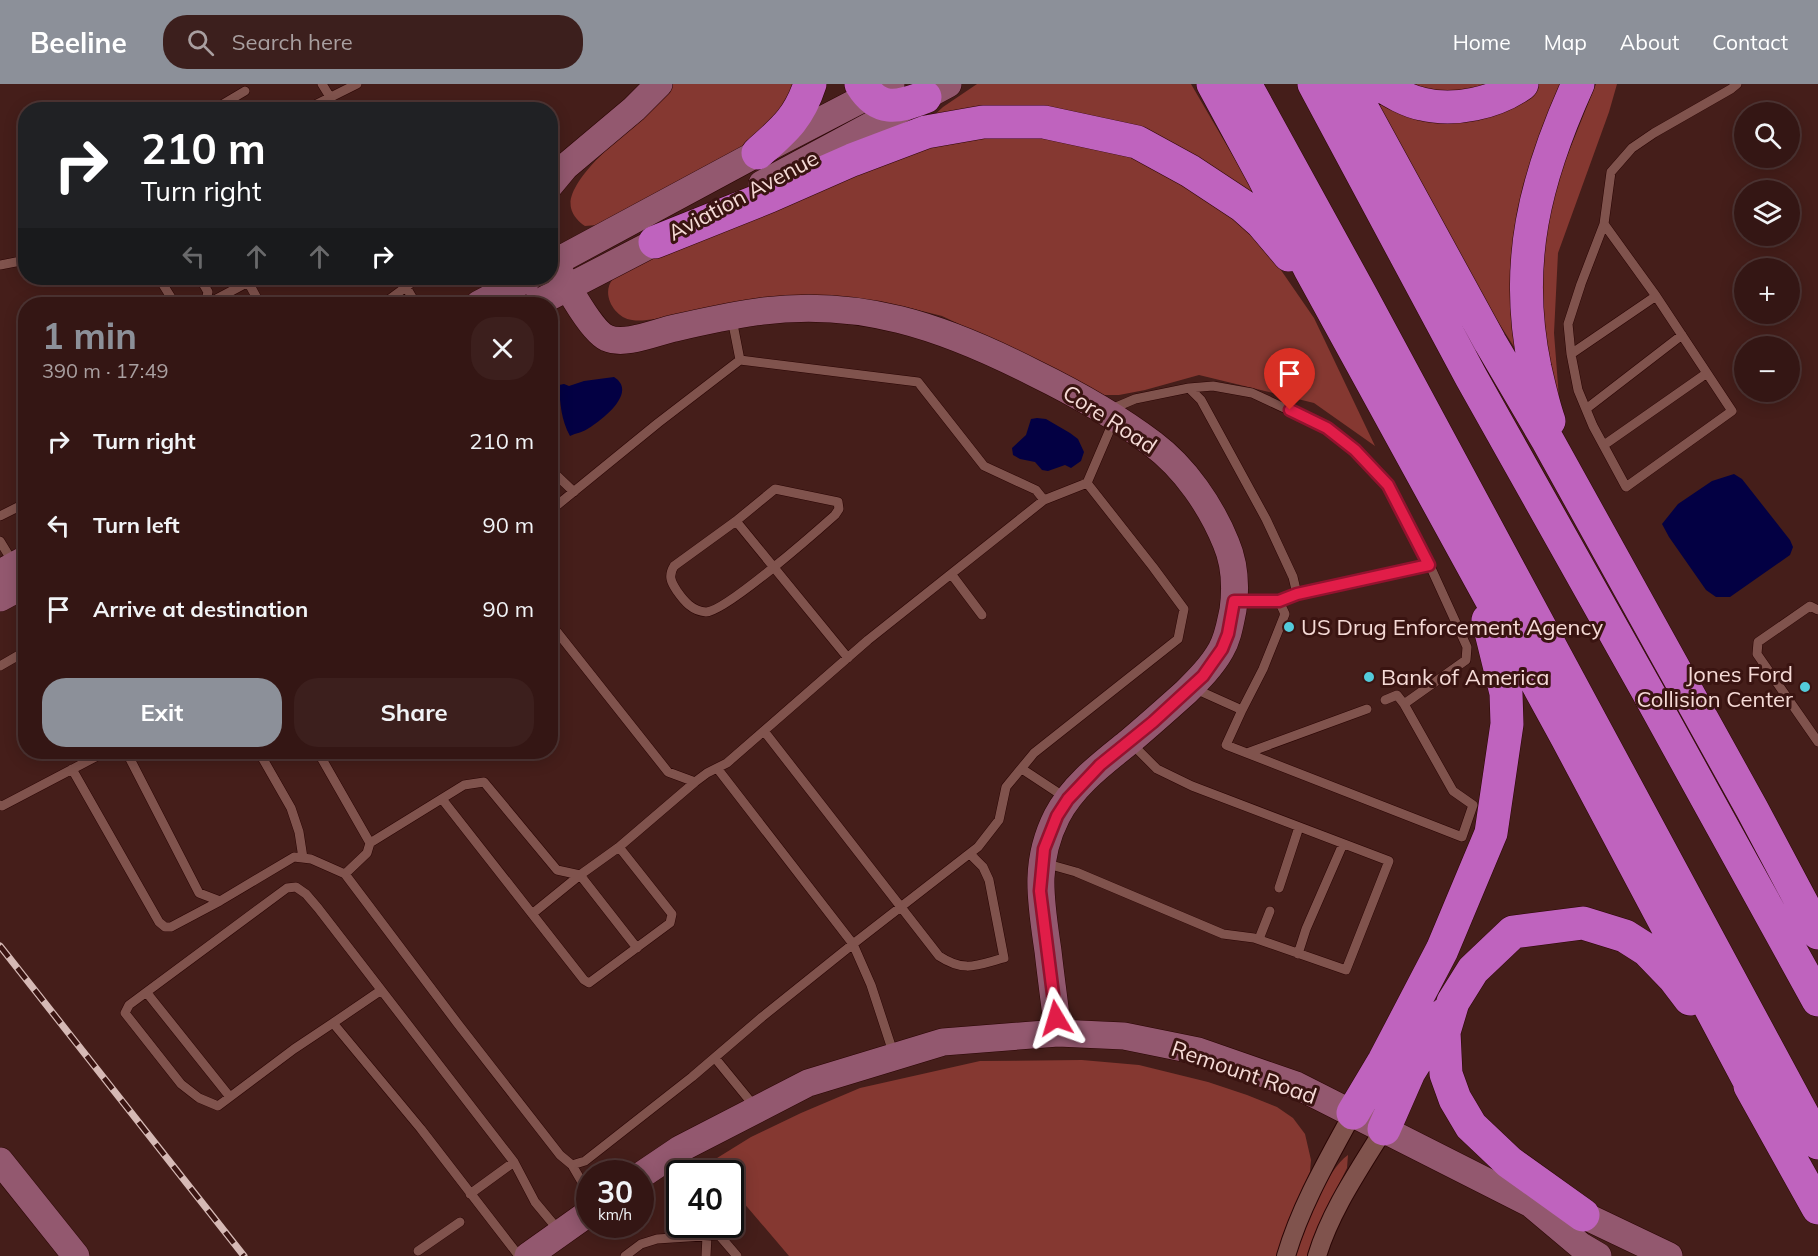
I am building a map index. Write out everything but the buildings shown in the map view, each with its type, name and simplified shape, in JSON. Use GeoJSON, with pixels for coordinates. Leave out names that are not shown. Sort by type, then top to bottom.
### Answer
{"type":"FeatureCollection","features":[{"type":"Feature","properties":{"kind":"highway"},"geometry":{"type":"LineString","coordinates":[[758,153],[792,122],[805,101],[810,84]]}},
{"type":"Feature","properties":{"kind":"highway"},"geometry":{"type":"LineString","coordinates":[[1213,84],[1310,269],[1566,736],[1818,1208]]}},
{"type":"Feature","properties":{"kind":"highway"},"geometry":{"type":"LineString","coordinates":[[1245,84],[1362,295],[1818,1143]]}},
{"type":"Feature","properties":{"kind":"highway"},"geometry":{"type":"LineString","coordinates":[[1314,84],[1471,377],[1818,1000]]}},
{"type":"Feature","properties":{"kind":"highway"},"geometry":{"type":"LineString","coordinates":[[1349,84],[1490,342],[1752,809],[1818,933]]}},
{"type":"Feature","properties":{"kind":"highway"},"geometry":{"type":"LineString","coordinates":[[1379,84],[1398,95],[1422,104],[1461,106],[1498,99],[1522,84]]}},
{"type":"Feature","properties":{"kind":"highway"},"geometry":{"type":"LineString","coordinates":[[1578,84],[1557,131],[1535,203],[1527,252],[1528,318],[1531,347],[1548,417],[1614,561]]}},
{"type":"Feature","properties":{"kind":"highway"},"geometry":{"type":"LineString","coordinates":[[873,88],[877,103],[887,105],[911,102],[936,90]]}},
{"type":"Feature","properties":{"kind":"highway"},"geometry":{"type":"LineString","coordinates":[[655,242],[852,160],[926,132],[983,122],[1044,122],[1137,142],[1190,171],[1243,206],[1284,248],[1335,320],[1364,367]]}},
{"type":"Feature","properties":{"kind":"highway"},"geometry":{"type":"LineString","coordinates":[[1353,1113],[1384,1061],[1442,951],[1491,832],[1505,742],[1506,693],[1492,631],[1481,600],[1431,490]]}},
{"type":"Feature","properties":{"kind":"highway"},"geometry":{"type":"LineString","coordinates":[[1752,809],[1818,913]]}},
{"type":"Feature","properties":{"kind":"highway"},"geometry":{"type":"LineString","coordinates":[[1384,1129],[1409,1071],[1473,969],[1513,932],[1583,923],[1626,936],[1647,951],[1674,978],[1732,1057],[1762,1105]]}},
{"type":"Feature","properties":{"kind":"highway"},"geometry":{"type":"LineString","coordinates":[[1453,1002],[1444,1032],[1446,1074],[1455,1099],[1471,1126],[1509,1162],[1583,1215]]}},
{"type":"Feature","properties":{"kind":"street"},"geometry":{"type":"LineString","coordinates":[[558,175],[659,84]]}},
{"type":"Feature","properties":{"kind":"street","name":"Aviation Avenue"},"geometry":{"type":"LineString","coordinates":[[558,257],[758,153],[873,88]]}},
{"type":"Feature","properties":{"kind":"street","name":"Aviation Avenue"},"geometry":{"type":"LineString","coordinates":[[549,297],[936,90]]}},
{"type":"Feature","properties":{"kind":"street","name":"Core Road"},"geometry":{"type":"LineString","coordinates":[[558,270],[589,322],[604,338],[612,340],[633,339],[731,316],[816,308],[856,310],[921,325],[952,335],[1052,382],[1131,427],[1159,449],[1184,474],[1206,504],[1232,557],[1234,601],[1228,634],[1222,649],[1203,676],[1100,765],[1068,799],[1049,835],[1042,863],[1040,891],[1058,1033]]}},
{"type":"Feature","properties":{"kind":"street"},"geometry":{"type":"LineString","coordinates":[[492,297],[515,285]]}},
{"type":"Feature","properties":{"kind":"street"},"geometry":{"type":"LineString","coordinates":[[0,598],[16,570]]}},
{"type":"Feature","properties":{"kind":"street","name":"Remount Road"},"geometry":{"type":"LineString","coordinates":[[654,1167],[680,1149],[808,1083],[943,1042],[1058,1033],[1124,1036],[1198,1051],[1296,1085],[1531,1204],[1581,1246],[1598,1256]]}},
{"type":"Feature","properties":{"kind":"street"},"geometry":{"type":"LineString","coordinates":[[1286,1256],[1320,1173],[1353,1113]]}},
{"type":"Feature","properties":{"kind":"street"},"geometry":{"type":"LineString","coordinates":[[1317,1256],[1322,1238],[1342,1197],[1384,1129]]}},
{"type":"Feature","properties":{"kind":"street"},"geometry":{"type":"LineString","coordinates":[[0,1161],[76,1256]]}},
{"type":"Feature","properties":{"kind":"street","name":"Remount Road"},"geometry":{"type":"LineString","coordinates":[[1531,1204],[1583,1215],[1669,1256]]}},
{"type":"Feature","properties":{"kind":"street"},"geometry":{"type":"LineString","coordinates":[[528,1256],[576,1222]]}},
{"type":"Feature","properties":{"kind":"lane"},"geometry":{"type":"LineString","coordinates":[[322,84],[330,98]]}},
{"type":"Feature","properties":{"kind":"lane"},"geometry":{"type":"LineString","coordinates":[[321,102],[357,84]]}},
{"type":"Feature","properties":{"kind":"lane"},"geometry":{"type":"LineString","coordinates":[[1604,224],[1656,296],[1732,411],[1626,487],[1578,390],[1568,324],[1604,224],[1611,172],[1632,148],[1737,84]]}},
{"type":"Feature","properties":{"kind":"lane"},"geometry":{"type":"LineString","coordinates":[[226,102],[245,91]]}},
{"type":"Feature","properties":{"kind":"lane"},"geometry":{"type":"LineString","coordinates":[[0,265],[18,262]]}},
{"type":"Feature","properties":{"kind":"lane"},"geometry":{"type":"LineString","coordinates":[[218,297],[239,285]]}},
{"type":"Feature","properties":{"kind":"lane"},"geometry":{"type":"LineString","coordinates":[[392,297],[408,285]]}},
{"type":"Feature","properties":{"kind":"lane"},"geometry":{"type":"LineString","coordinates":[[406,287],[412,297]]}},
{"type":"Feature","properties":{"kind":"lane"},"geometry":{"type":"LineString","coordinates":[[1571,354],[1656,296]]}},
{"type":"Feature","properties":{"kind":"lane"},"geometry":{"type":"LineString","coordinates":[[731,316],[741,360]]}},
{"type":"Feature","properties":{"kind":"lane"},"geometry":{"type":"LineString","coordinates":[[1586,409],[1682,335]]}},
{"type":"Feature","properties":{"kind":"lane"},"geometry":{"type":"LineString","coordinates":[[558,505],[658,423],[741,360],[918,382],[984,466],[1036,490],[1044,500]]}},
{"type":"Feature","properties":{"kind":"lane"},"geometry":{"type":"LineString","coordinates":[[1604,445],[1707,373]]}},
{"type":"Feature","properties":{"kind":"lane"},"geometry":{"type":"LineString","coordinates":[[532,914],[619,847],[694,782],[727,763],[848,658],[1044,500],[1087,483],[1110,415],[1135,399],[1189,388],[1213,386],[1252,393],[1327,428],[1355,450],[1388,485],[1467,647],[1466,660],[1404,704]]}},
{"type":"Feature","properties":{"kind":"lane"},"geometry":{"type":"LineString","coordinates":[[1189,388],[1201,400],[1266,519],[1293,578],[1297,594]]}},
{"type":"Feature","properties":{"kind":"lane"},"geometry":{"type":"LineString","coordinates":[[558,477],[574,492]]}},
{"type":"Feature","properties":{"kind":"lane"},"geometry":{"type":"LineString","coordinates":[[572,1165],[585,1161],[853,944],[970,854],[999,820],[1006,787],[1034,753],[1178,639],[1184,609],[1087,483]]}},
{"type":"Feature","properties":{"kind":"lane"},"geometry":{"type":"LineString","coordinates":[[774,489],[838,502],[839,509],[835,515],[774,567],[719,609],[707,612],[693,609],[683,600],[670,579],[674,566],[736,521],[774,489]]}},
{"type":"Feature","properties":{"kind":"lane"},"geometry":{"type":"LineString","coordinates":[[0,516],[18,506]]}},
{"type":"Feature","properties":{"kind":"lane"},"geometry":{"type":"LineString","coordinates":[[736,521],[848,658]]}},
{"type":"Feature","properties":{"kind":"lane"},"geometry":{"type":"LineString","coordinates":[[0,541],[16,570]]}},
{"type":"Feature","properties":{"kind":"lane"},"geometry":{"type":"LineString","coordinates":[[1234,601],[1279,601],[1297,594],[1429,565]]}},
{"type":"Feature","properties":{"kind":"lane"},"geometry":{"type":"LineString","coordinates":[[952,575],[982,615]]}},
{"type":"Feature","properties":{"kind":"lane"},"geometry":{"type":"LineString","coordinates":[[1279,601],[1285,614],[1263,669],[1226,746],[1462,837],[1473,805],[1453,791],[1397,695],[1385,700]]}},
{"type":"Feature","properties":{"kind":"lane"},"geometry":{"type":"LineString","coordinates":[[1818,610],[1810,606],[1758,642],[1757,654],[1818,742]]}},
{"type":"Feature","properties":{"kind":"lane"},"geometry":{"type":"LineString","coordinates":[[558,633],[668,772],[694,782]]}},
{"type":"Feature","properties":{"kind":"lane"},"geometry":{"type":"LineString","coordinates":[[0,666],[18,656]]}},
{"type":"Feature","properties":{"kind":"lane"},"geometry":{"type":"LineString","coordinates":[[1191,687],[1242,710]]}},
{"type":"Feature","properties":{"kind":"lane"},"geometry":{"type":"LineString","coordinates":[[1247,753],[1367,709]]}},
{"type":"Feature","properties":{"kind":"lane"},"geometry":{"type":"LineString","coordinates":[[764,730],[939,956],[951,964],[968,967],[1004,958],[989,880],[983,867],[970,854]]}},
{"type":"Feature","properties":{"kind":"lane"},"geometry":{"type":"LineString","coordinates":[[1042,863],[1076,872],[1223,934],[1258,939],[1346,970],[1389,861],[1192,786],[1157,769],[1129,742]]}},
{"type":"Feature","properties":{"kind":"lane"},"geometry":{"type":"LineString","coordinates":[[0,805],[91,759]]}},
{"type":"Feature","properties":{"kind":"lane"},"geometry":{"type":"LineString","coordinates":[[130,759],[199,893],[220,901]]}},
{"type":"Feature","properties":{"kind":"lane"},"geometry":{"type":"LineString","coordinates":[[263,759],[291,808],[303,858]]}},
{"type":"Feature","properties":{"kind":"lane"},"geometry":{"type":"LineString","coordinates":[[322,759],[370,843],[368,853],[345,874]]}},
{"type":"Feature","properties":{"kind":"lane"},"geometry":{"type":"LineString","coordinates":[[717,768],[853,944],[871,986],[895,1057]]}},
{"type":"Feature","properties":{"kind":"lane"},"geometry":{"type":"LineString","coordinates":[[72,769],[159,922],[165,927],[171,927],[220,901],[294,857],[311,858],[345,874],[458,1024],[560,1155],[572,1165],[576,1172]]}},
{"type":"Feature","properties":{"kind":"lane"},"geometry":{"type":"LineString","coordinates":[[1022,769],[1068,799]]}},
{"type":"Feature","properties":{"kind":"lane"},"geometry":{"type":"LineString","coordinates":[[370,843],[464,785],[484,782],[557,870],[580,875],[637,948]]}},
{"type":"Feature","properties":{"kind":"lane"},"geometry":{"type":"LineString","coordinates":[[442,799],[584,980],[589,983],[670,923],[672,914],[619,847]]}},
{"type":"Feature","properties":{"kind":"lane"},"geometry":{"type":"LineString","coordinates":[[1279,888],[1299,827]]}},
{"type":"Feature","properties":{"kind":"lane"},"geometry":{"type":"LineString","coordinates":[[1298,954],[1306,929],[1343,844]]}},
{"type":"Feature","properties":{"kind":"lane"},"geometry":{"type":"LineString","coordinates":[[380,991],[294,1049],[218,1106],[199,1098],[181,1084],[125,1013],[129,1005],[287,888],[296,887],[306,894],[318,908],[514,1162],[535,1202],[560,1233]]}},
{"type":"Feature","properties":{"kind":"lane"},"geometry":{"type":"LineString","coordinates":[[1258,939],[1270,911]]}},
{"type":"Feature","properties":{"kind":"lane"},"geometry":{"type":"LineString","coordinates":[[147,993],[230,1097]]}},
{"type":"Feature","properties":{"kind":"lane"},"geometry":{"type":"LineString","coordinates":[[333,1023],[414,1120],[519,1256]]}},
{"type":"Feature","properties":{"kind":"lane"},"geometry":{"type":"LineString","coordinates":[[715,1058],[757,1109]]}},
{"type":"Feature","properties":{"kind":"lane"},"geometry":{"type":"LineString","coordinates":[[680,1149],[685,1160]]}},
{"type":"Feature","properties":{"kind":"lane"},"geometry":{"type":"LineString","coordinates":[[470,1194],[514,1162]]}},
{"type":"Feature","properties":{"kind":"lane"},"geometry":{"type":"LineString","coordinates":[[416,1254],[460,1222]]}},
{"type":"Feature","properties":{"kind":"lane"},"geometry":{"type":"LineString","coordinates":[[625,1256],[640,1244],[657,1239],[674,1238]]}},
{"type":"Feature","properties":{"kind":"lane"},"geometry":{"type":"LineString","coordinates":[[706,1256],[707,1238]]}},
{"type":"Feature","properties":{"kind":"lane"},"geometry":{"type":"LineString","coordinates":[[722,1238],[737,1256]]}},
{"type":"Feature","properties":{"kind":"shaded area"},"geometry":{"type":"Polygon","coordinates":[[[669,84],[800,84],[784,115],[739,150],[597,225],[585,226],[576,218],[571,208],[572,197],[577,185],[596,160],[651,107],[669,84]]]}},
{"type":"Feature","properties":{"kind":"shaded area"},"geometry":{"type":"Polygon","coordinates":[[[977,84],[1191,84],[1272,223],[1177,152],[930,119],[943,107],[977,84]]]}},
{"type":"Feature","properties":{"kind":"shaded area"},"geometry":{"type":"Polygon","coordinates":[[[1407,84],[1498,84],[1450,95],[1407,84]]]}},
{"type":"Feature","properties":{"kind":"shaded area"},"geometry":{"type":"Polygon","coordinates":[[[1538,84],[1563,84],[1518,353],[1477,289],[1371,97],[1415,113],[1538,84]]]}},
{"type":"Feature","properties":{"kind":"shaded area"},"geometry":{"type":"Polygon","coordinates":[[[1596,84],[1617,84],[1558,253],[1554,333],[1559,398],[1550,375],[1540,319],[1539,247],[1555,186],[1596,84]]]}},
{"type":"Feature","properties":{"kind":"shaded area"},"geometry":{"type":"Polygon","coordinates":[[[972,135],[1047,136],[1109,147],[1172,175],[1227,211],[1263,244],[1314,318],[1375,446],[1314,403],[1199,375],[1145,390],[1119,395],[1100,395],[1071,377],[942,316],[902,306],[670,316],[637,320],[620,315],[611,304],[609,285],[614,278],[625,271],[856,167],[972,135]]]}},
{"type":"Feature","properties":{"kind":"shaded area"},"geometry":{"type":"Polygon","coordinates":[[[614,377],[620,383],[622,390],[616,405],[585,431],[570,436],[563,418],[559,385],[569,386],[584,381],[614,377]]]}},
{"type":"Feature","properties":{"kind":"shaded area"},"geometry":{"type":"Polygon","coordinates":[[[1031,419],[1046,419],[1078,439],[1084,452],[1081,461],[1071,468],[1065,465],[1048,471],[1042,470],[1035,462],[1013,455],[1012,448],[1026,435],[1031,419]]]}},
{"type":"Feature","properties":{"kind":"shaded area"},"geometry":{"type":"Polygon","coordinates":[[[1734,474],[1742,479],[1793,547],[1790,555],[1730,597],[1716,597],[1706,590],[1662,524],[1678,504],[1712,481],[1734,474]]]}},
{"type":"Feature","properties":{"kind":"shaded area"},"geometry":{"type":"Polygon","coordinates":[[[1082,1060],[1139,1065],[1208,1082],[1277,1107],[1293,1118],[1305,1134],[1311,1160],[1310,1172],[1285,1230],[1278,1256],[789,1256],[744,1203],[744,1160],[714,1160],[751,1137],[860,1088],[980,1061],[1082,1060]]]}},
{"type":"Feature","properties":{"kind":"shaded area"},"geometry":{"type":"Polygon","coordinates":[[[1348,1155],[1347,1168],[1322,1218],[1307,1256],[1296,1256],[1310,1216],[1324,1186],[1348,1155]]]}},
{"type":"Feature","properties":{"kind":"railway"},"geometry":{"type":"LineString","coordinates":[[0,946],[244,1256]]}},
{"type":"Feature","properties":{"kind":"place","name":"US Drug Enforcement Agency"},"geometry":{"type":"Point","coordinates":[1289,627]}},
{"type":"Feature","properties":{"kind":"place","name":"Bank of America"},"geometry":{"type":"Point","coordinates":[1369,677]}},
{"type":"Feature","properties":{"kind":"place","name":"Jones Ford Collision Center"},"geometry":{"type":"Point","coordinates":[1805,687]}},
{"type":"Feature","properties":{"kind":"route"},"geometry":{"type":"LineString","coordinates":[[1056,1018],[1040,891],[1044,849],[1057,816],[1068,799],[1100,765],[1153,722],[1203,676],[1222,649],[1228,634],[1234,601],[1279,601],[1297,594],[1429,565],[1388,485],[1355,450],[1327,428],[1290,410]]}}]}
